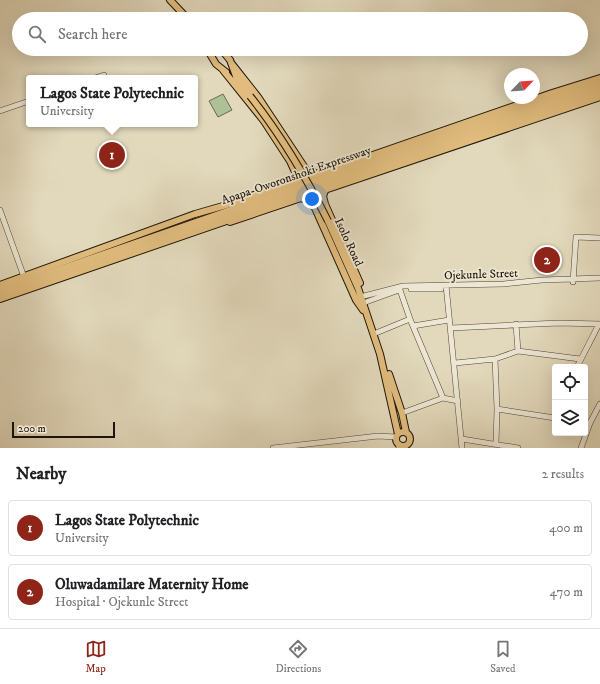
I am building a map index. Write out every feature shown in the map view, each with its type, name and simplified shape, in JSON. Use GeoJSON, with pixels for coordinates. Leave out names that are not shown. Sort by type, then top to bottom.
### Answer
{"type":"FeatureCollection","features":[{"type":"Feature","properties":{"kind":"highway","name":"Apapa-Oworonshoki Expressway"},"geometry":{"type":"LineString","coordinates":[[0,291],[600,83]]}},
{"type":"Feature","properties":{"kind":"highway","name":"Apapa-Oworonshoki Expressway"},"geometry":{"type":"LineString","coordinates":[[0,298],[600,91]]}},
{"type":"Feature","properties":{"kind":"main road"},"geometry":{"type":"LineString","coordinates":[[165,0],[176,12]]}},
{"type":"Feature","properties":{"kind":"main road"},"geometry":{"type":"LineString","coordinates":[[170,0],[181,12]]}},
{"type":"Feature","properties":{"kind":"main road"},"geometry":{"type":"LineString","coordinates":[[213,56],[264,121],[290,161],[296,174],[295,180],[291,183]]}},
{"type":"Feature","properties":{"kind":"main road"},"geometry":{"type":"LineString","coordinates":[[226,56],[258,97],[307,171],[317,174]]}},
{"type":"Feature","properties":{"kind":"main road"},"geometry":{"type":"LineString","coordinates":[[222,69],[231,62]]}},
{"type":"Feature","properties":{"kind":"main road"},"geometry":{"type":"LineString","coordinates":[[231,62],[237,79]]}},
{"type":"Feature","properties":{"kind":"main road"},"geometry":{"type":"LineString","coordinates":[[222,69],[237,79]]}},
{"type":"Feature","properties":{"kind":"main road","name":"Apapa-Oworonshoki Expressway"},"geometry":{"type":"LineString","coordinates":[[0,285],[24,278],[195,214],[600,78]]}},
{"type":"Feature","properties":{"kind":"main road","name":"Isolo Road"},"geometry":{"type":"LineString","coordinates":[[237,79],[266,116],[302,173],[328,221],[358,288],[386,374],[399,446]]}},
{"type":"Feature","properties":{"kind":"main road","name":"Apapa-Oworonshoki Expressway"},"geometry":{"type":"LineString","coordinates":[[0,302],[192,235],[303,199],[600,97]]}},
{"type":"Feature","properties":{"kind":"main road"},"geometry":{"type":"LineString","coordinates":[[325,191],[323,196],[325,204],[365,299],[402,413],[406,432],[409,435],[408,445]]}},
{"type":"Feature","properties":{"kind":"main road"},"geometry":{"type":"LineString","coordinates":[[303,199],[310,201],[315,208],[356,300],[367,316]]}},
{"type":"Feature","properties":{"kind":"main road"},"geometry":{"type":"LineString","coordinates":[[358,288],[365,299]]}},
{"type":"Feature","properties":{"kind":"main road"},"geometry":{"type":"LineString","coordinates":[[397,436],[406,432]]}},
{"type":"Feature","properties":{"kind":"main road"},"geometry":{"type":"LineString","coordinates":[[399,446],[408,445],[414,448]]}},
{"type":"Feature","properties":{"kind":"street"},"geometry":{"type":"LineString","coordinates":[[0,111],[26,102]]}},
{"type":"Feature","properties":{"kind":"street"},"geometry":{"type":"LineString","coordinates":[[0,210],[24,278]]}},
{"type":"Feature","properties":{"kind":"street"},"geometry":{"type":"LineString","coordinates":[[573,281],[576,237],[600,238]]}},
{"type":"Feature","properties":{"kind":"street","name":"Ojekunle Street"},"geometry":{"type":"LineString","coordinates":[[365,299],[400,290],[573,281],[600,278]]}},
{"type":"Feature","properties":{"kind":"street","name":"Ojekunle Street"},"geometry":{"type":"LineString","coordinates":[[573,281],[600,282]]}},
{"type":"Feature","properties":{"kind":"street","name":"Ojekunle Street"},"geometry":{"type":"LineString","coordinates":[[365,299],[403,286],[446,287]]}},
{"type":"Feature","properties":{"kind":"street"},"geometry":{"type":"LineString","coordinates":[[446,287],[455,363],[462,448]]}},
{"type":"Feature","properties":{"kind":"street"},"geometry":{"type":"LineString","coordinates":[[400,290],[410,319],[443,398]]}},
{"type":"Feature","properties":{"kind":"street"},"geometry":{"type":"LineString","coordinates":[[376,333],[410,319]]}},
{"type":"Feature","properties":{"kind":"street"},"geometry":{"type":"LineString","coordinates":[[413,326],[449,320]]}},
{"type":"Feature","properties":{"kind":"street"},"geometry":{"type":"LineString","coordinates":[[451,328],[516,324],[600,324],[578,364]]}},
{"type":"Feature","properties":{"kind":"street"},"geometry":{"type":"LineString","coordinates":[[516,324],[518,351]]}},
{"type":"Feature","properties":{"kind":"street"},"geometry":{"type":"LineString","coordinates":[[455,363],[495,359],[518,351],[580,359]]}},
{"type":"Feature","properties":{"kind":"street"},"geometry":{"type":"LineString","coordinates":[[495,359],[497,409],[496,444]]}},
{"type":"Feature","properties":{"kind":"street"},"geometry":{"type":"LineString","coordinates":[[402,413],[443,398],[458,402]]}},
{"type":"Feature","properties":{"kind":"street"},"geometry":{"type":"LineString","coordinates":[[588,422],[600,404]]}},
{"type":"Feature","properties":{"kind":"street"},"geometry":{"type":"LineString","coordinates":[[497,409],[552,418]]}},
{"type":"Feature","properties":{"kind":"street"},"geometry":{"type":"LineString","coordinates":[[273,448],[329,445],[378,436],[397,436]]}},
{"type":"Feature","properties":{"kind":"street"},"geometry":{"type":"LineString","coordinates":[[581,448],[584,436]]}},
{"type":"Feature","properties":{"kind":"street"},"geometry":{"type":"LineString","coordinates":[[462,439],[518,448]]}},
{"type":"Feature","properties":{"kind":"green space"},"geometry":{"type":"Polygon","coordinates":[[[223,94],[232,110],[218,117],[209,101],[223,94]]]}},
{"type":"Feature","properties":{"kind":"place","name":"Lagos State Polytechnic"},"geometry":{"type":"Point","coordinates":[112,155]}},
{"type":"Feature","properties":{"kind":"place","name":"Oluwadamilare Maternity Home"},"geometry":{"type":"Point","coordinates":[547,260]}}]}
